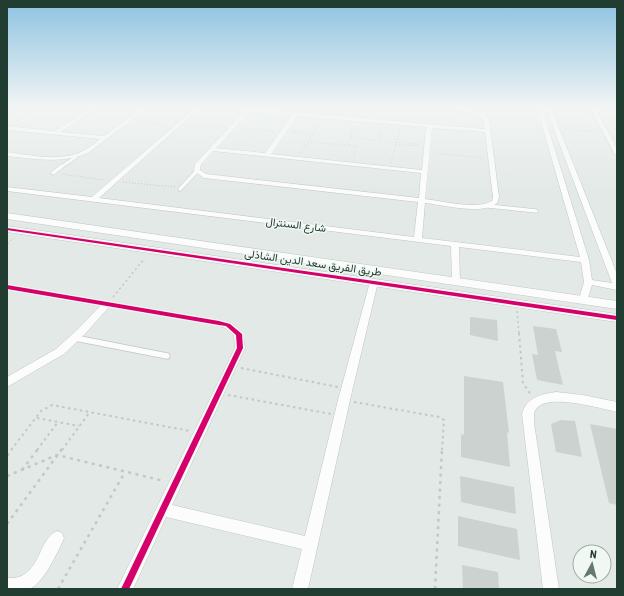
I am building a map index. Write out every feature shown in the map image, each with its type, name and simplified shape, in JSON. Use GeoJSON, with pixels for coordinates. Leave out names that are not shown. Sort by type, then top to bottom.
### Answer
{"type":"FeatureCollection","features":[{"type":"Feature","properties":{"kind":"street"},"geometry":{"type":"LineString","coordinates":[[84,136],[105,138]]}},
{"type":"Feature","properties":{"kind":"street"},"geometry":{"type":"LineString","coordinates":[[7,154],[51,159],[76,156],[108,136]]}},
{"type":"Feature","properties":{"kind":"street"},"geometry":{"type":"LineString","coordinates":[[93,200],[167,136]]}},
{"type":"Feature","properties":{"kind":"street"},"geometry":{"type":"LineString","coordinates":[[225,136],[198,164],[197,171],[204,176],[217,179],[477,207],[488,206],[494,202],[496,197],[489,136]]}},
{"type":"Feature","properties":{"kind":"street"},"geometry":{"type":"LineString","coordinates":[[267,155],[281,136]]}},
{"type":"Feature","properties":{"kind":"street"},"geometry":{"type":"LineString","coordinates":[[418,240],[429,136]]}},
{"type":"Feature","properties":{"kind":"street"},"geometry":{"type":"LineString","coordinates":[[547,136],[585,260],[588,282],[584,299]]}},
{"type":"Feature","properties":{"kind":"street"},"geometry":{"type":"LineString","coordinates":[[558,136],[617,286],[588,282]]}},
{"type":"Feature","properties":{"kind":"street"},"geometry":{"type":"LineString","coordinates":[[607,136],[617,153]]}},
{"type":"Feature","properties":{"kind":"street"},"geometry":{"type":"LineString","coordinates":[[212,149],[425,172]]}},
{"type":"Feature","properties":{"kind":"street","name":"شارع السنترال"},"geometry":{"type":"LineString","coordinates":[[7,189],[585,260]]}},
{"type":"Feature","properties":{"kind":"street","name":"طريق الفريق سعد الدين الشاذلى"},"geometry":{"type":"LineString","coordinates":[[7,216],[617,304]]}},
{"type":"Feature","properties":{"kind":"street","name":"طريق الفريق سعد الدين الشاذلى"},"geometry":{"type":"LineString","coordinates":[[7,228],[617,318]]}},
{"type":"Feature","properties":{"kind":"street"},"geometry":{"type":"LineString","coordinates":[[166,252],[174,252],[181,248],[183,244],[179,241]]}},
{"type":"Feature","properties":{"kind":"street"},"geometry":{"type":"LineString","coordinates":[[455,245],[456,281]]}},
{"type":"Feature","properties":{"kind":"street"},"geometry":{"type":"LineString","coordinates":[[203,258],[195,254],[197,249],[204,246],[213,246]]}},
{"type":"Feature","properties":{"kind":"street"},"geometry":{"type":"LineString","coordinates":[[608,263],[617,262]]}},
{"type":"Feature","properties":{"kind":"street"},"geometry":{"type":"LineString","coordinates":[[300,589],[340,416],[374,282]]}},
{"type":"Feature","properties":{"kind":"street"},"geometry":{"type":"LineString","coordinates":[[7,287],[108,303],[228,325],[239,334],[241,341],[240,348],[232,366],[125,589]]}},
{"type":"Feature","properties":{"kind":"street"},"geometry":{"type":"LineString","coordinates":[[10,378],[53,356],[75,338],[108,303]]}},
{"type":"Feature","properties":{"kind":"street"},"geometry":{"type":"LineString","coordinates":[[551,589],[528,423],[528,410],[535,401],[547,397],[562,397],[617,407]]}},
{"type":"Feature","properties":{"kind":"street"},"geometry":{"type":"LineString","coordinates":[[163,510],[311,544]]}},
{"type":"Feature","properties":{"kind":"street"},"geometry":{"type":"LineString","coordinates":[[7,586],[20,586],[30,580],[57,538]]}},
{"type":"Feature","properties":{"kind":"lane"},"geometry":{"type":"LineString","coordinates":[[53,173],[76,156]]}},
{"type":"Feature","properties":{"kind":"lane"},"geometry":{"type":"LineString","coordinates":[[180,189],[197,171]]}},
{"type":"Feature","properties":{"kind":"lane"},"geometry":{"type":"LineString","coordinates":[[488,206],[536,211]]}},
{"type":"Feature","properties":{"kind":"lane"},"geometry":{"type":"LineString","coordinates":[[75,338],[167,356]]}},
{"type":"Feature","properties":{"kind":"path"},"geometry":{"type":"LineString","coordinates":[[298,158],[312,136]]}},
{"type":"Feature","properties":{"kind":"path"},"geometry":{"type":"LineString","coordinates":[[349,145],[351,137],[379,141],[380,136]]}},
{"type":"Feature","properties":{"kind":"path"},"geometry":{"type":"LineString","coordinates":[[390,168],[398,136]]}},
{"type":"Feature","properties":{"kind":"path"},"geometry":{"type":"LineString","coordinates":[[308,142],[356,146],[351,164]]}},
{"type":"Feature","properties":{"kind":"path"},"geometry":{"type":"LineString","coordinates":[[396,142],[492,159]]}},
{"type":"Feature","properties":{"kind":"path"},"geometry":{"type":"LineString","coordinates":[[396,144],[427,148]]}},
{"type":"Feature","properties":{"kind":"path"},"geometry":{"type":"LineString","coordinates":[[108,303],[151,250]]}},
{"type":"Feature","properties":{"kind":"path"},"geometry":{"type":"LineString","coordinates":[[516,303],[523,383],[535,401]]}},
{"type":"Feature","properties":{"kind":"path"},"geometry":{"type":"LineString","coordinates":[[232,366],[439,417],[444,420],[435,589]]}},
{"type":"Feature","properties":{"kind":"path"},"geometry":{"type":"LineString","coordinates":[[219,394],[340,416]]}},
{"type":"Feature","properties":{"kind":"path"},"geometry":{"type":"LineString","coordinates":[[7,456],[43,409],[52,405],[200,433]]}},
{"type":"Feature","properties":{"kind":"path"},"geometry":{"type":"LineString","coordinates":[[7,524],[90,412]]}},
{"type":"Feature","properties":{"kind":"path"},"geometry":{"type":"LineString","coordinates":[[36,418],[79,426]]}},
{"type":"Feature","properties":{"kind":"path"},"geometry":{"type":"LineString","coordinates":[[22,470],[58,422]]}},
{"type":"Feature","properties":{"kind":"path"},"geometry":{"type":"LineString","coordinates":[[7,476],[57,455],[176,484]]}},
{"type":"Feature","properties":{"kind":"path"},"geometry":{"type":"LineString","coordinates":[[58,589],[125,472]]}},
{"type":"Feature","properties":{"kind":"building"},"geometry":{"type":"Polygon","coordinates":[[[470,317],[497,320],[498,341],[470,335],[470,317]]]}},
{"type":"Feature","properties":{"kind":"building"},"geometry":{"type":"Polygon","coordinates":[[[533,326],[556,329],[562,352],[555,351],[563,385],[537,380],[532,354],[538,355],[533,326]]]}},
{"type":"Feature","properties":{"kind":"building"},"geometry":{"type":"Polygon","coordinates":[[[464,376],[503,382],[509,433],[507,432],[510,467],[461,457],[461,434],[464,435],[464,376]]]}},
{"type":"Feature","properties":{"kind":"building"},"geometry":{"type":"Polygon","coordinates":[[[561,420],[575,421],[582,457],[556,452],[551,424],[561,420]]]}},
{"type":"Feature","properties":{"kind":"building"},"geometry":{"type":"Polygon","coordinates":[[[590,424],[617,429],[617,505],[609,503],[590,424]]]}},
{"type":"Feature","properties":{"kind":"building"},"geometry":{"type":"Polygon","coordinates":[[[460,476],[514,487],[516,514],[461,502],[460,476]]]}},
{"type":"Feature","properties":{"kind":"building"},"geometry":{"type":"Polygon","coordinates":[[[458,516],[517,529],[520,560],[458,546],[458,516]]]}},
{"type":"Feature","properties":{"kind":"building"},"geometry":{"type":"Polygon","coordinates":[[[462,565],[498,572],[499,589],[463,589],[462,565]]]}},
{"type":"Feature","properties":{"kind":"cycle path"},"geometry":{"type":"LineString","coordinates":[[7,229],[617,318]]}},
{"type":"Feature","properties":{"kind":"cycle path"},"geometry":{"type":"LineString","coordinates":[[7,287],[219,323],[228,325],[239,334],[240,348],[125,589]]}}]}
